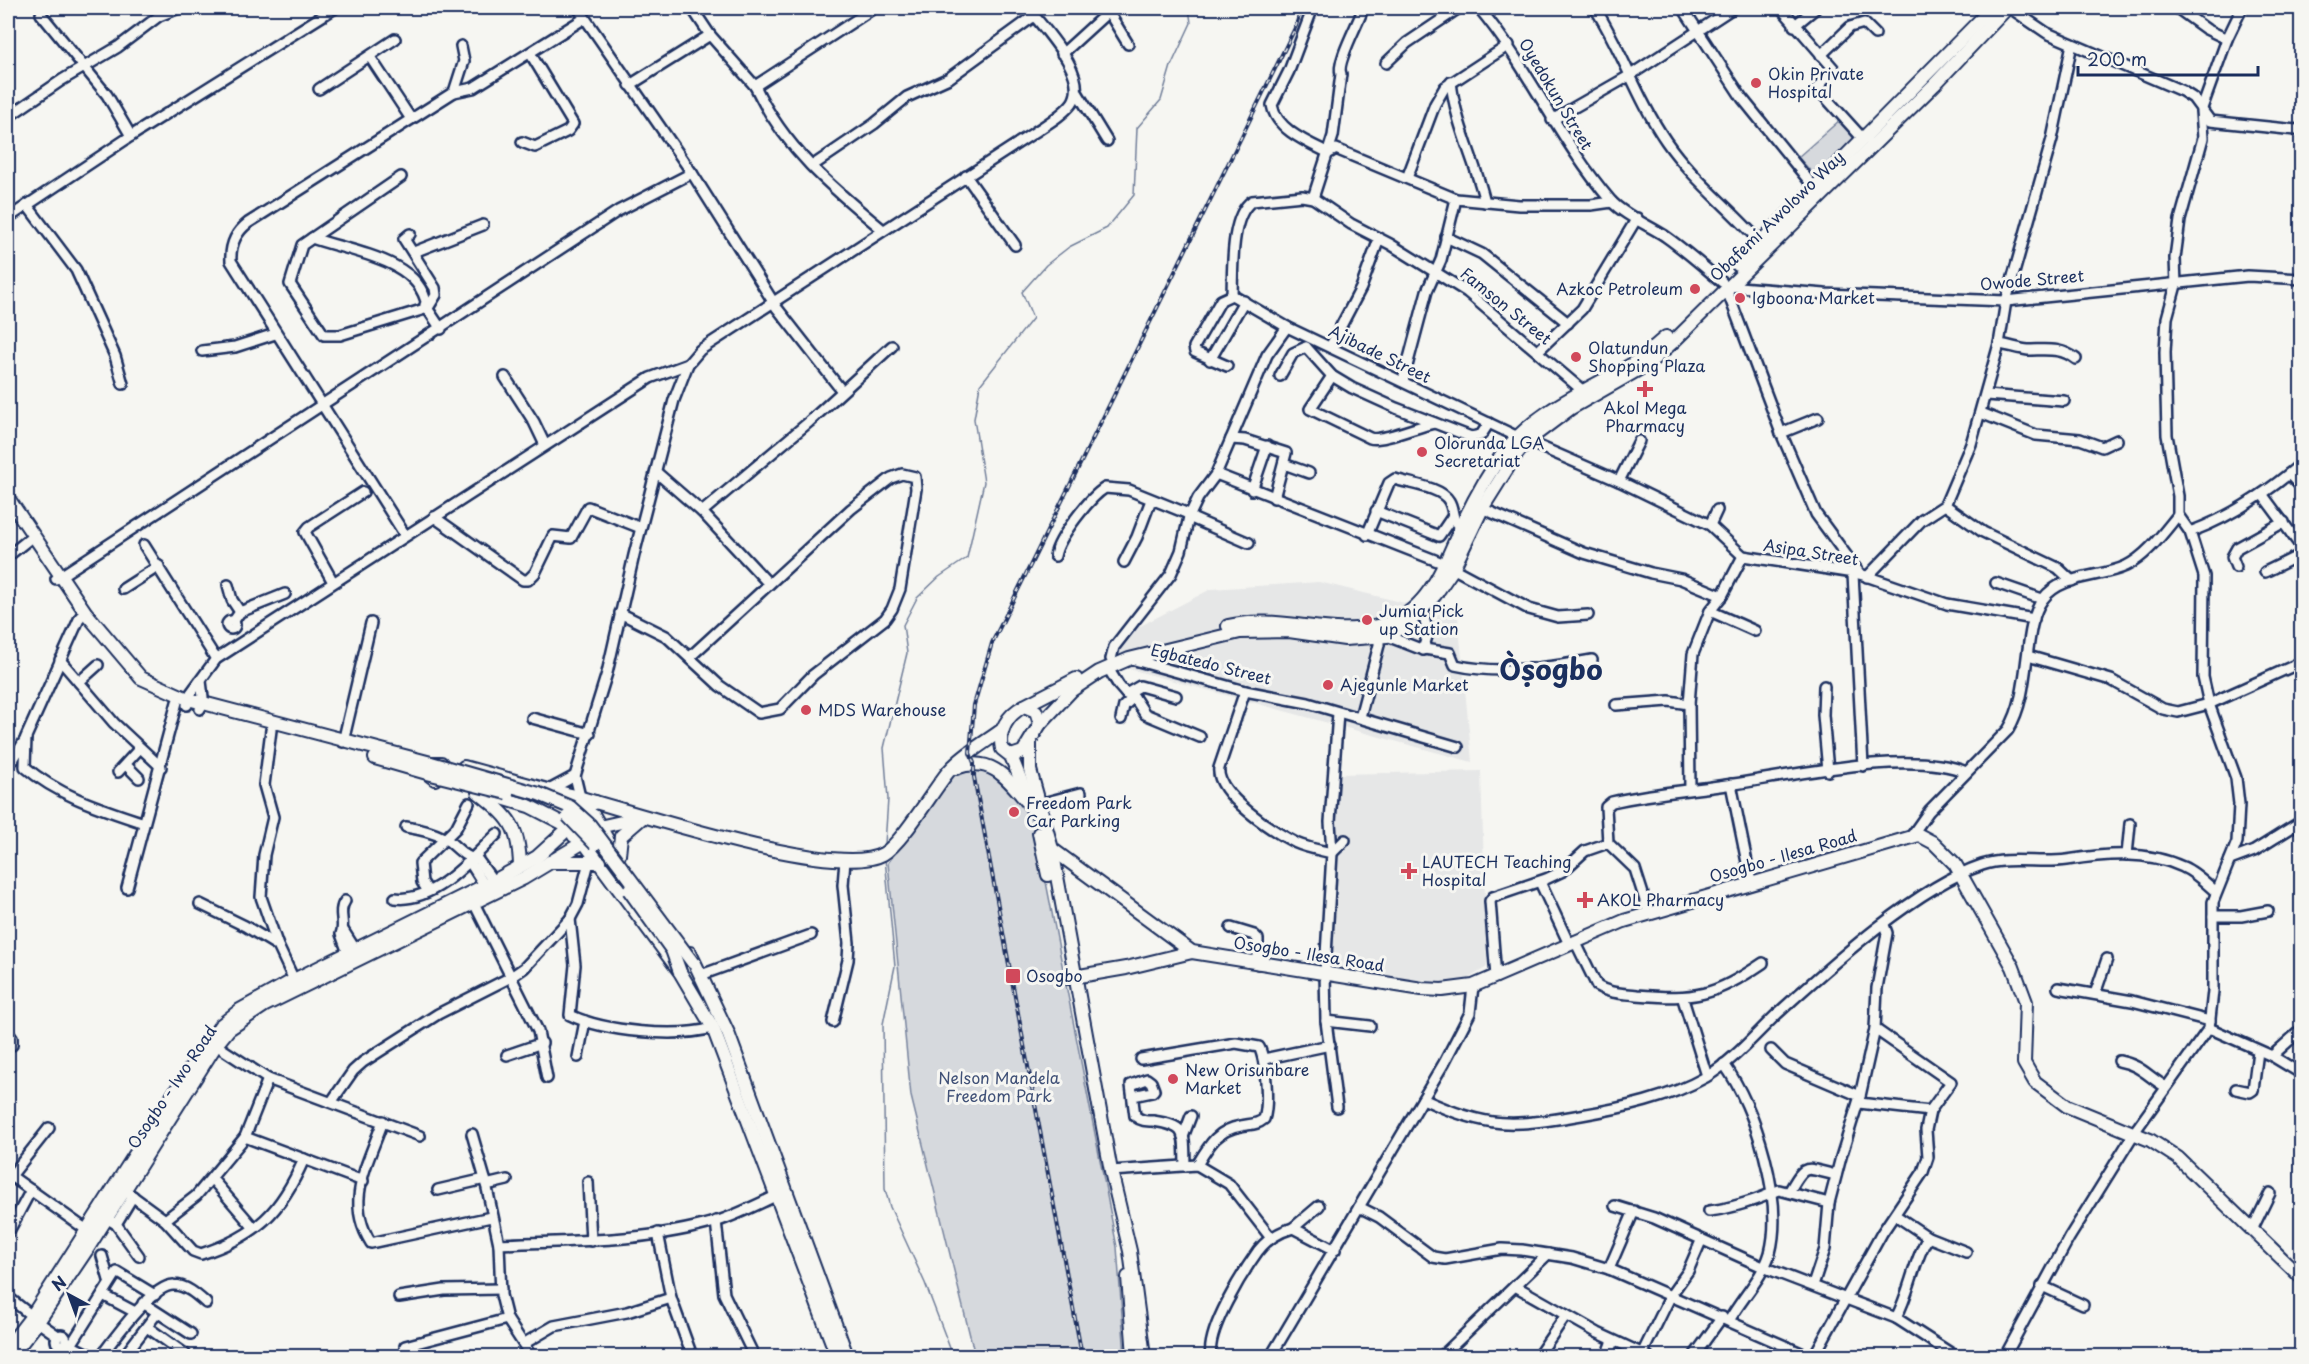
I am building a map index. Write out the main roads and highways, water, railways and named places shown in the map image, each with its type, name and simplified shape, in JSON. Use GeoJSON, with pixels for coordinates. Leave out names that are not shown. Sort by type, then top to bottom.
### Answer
{"type":"FeatureCollection","features":[{"type":"Feature","properties":{"kind":"main road","name":"Obafemi Awolowo Way"},"geometry":{"type":"LineString","coordinates":[[1030,742],[1040,724],[1072,690],[1110,663],[1237,624],[1276,621],[1352,631],[1379,626],[1399,618],[1415,606],[1449,567],[1462,527],[1527,441],[1544,414],[1640,358],[1726,285],[1759,242],[1864,140],[1992,8]]}},
{"type":"Feature","properties":{"kind":"main road","name":"Obafemi Awolowo Way"},"geometry":{"type":"LineString","coordinates":[[1527,441],[1571,408],[1648,364],[1726,285],[1934,85],[2009,8]]}},
{"type":"Feature","properties":{"kind":"main road"},"geometry":{"type":"LineString","coordinates":[[8,498],[59,577],[80,617],[137,684],[184,702],[343,742],[540,802],[567,815],[587,833],[672,950],[681,972],[712,1028],[755,1120],[764,1160],[780,1185],[837,1356]]}},
{"type":"Feature","properties":{"kind":"main road","name":"Obafemi Awolowo Way"},"geometry":{"type":"LineString","coordinates":[[1110,663],[1240,632],[1289,631],[1345,639],[1383,635],[1410,622],[1422,610],[1449,567],[1478,506]]}},
{"type":"Feature","properties":{"kind":"main road"},"geometry":{"type":"LineString","coordinates":[[8,511],[86,613],[141,678],[184,702]]}},
{"type":"Feature","properties":{"kind":"main road"},"geometry":{"type":"LineString","coordinates":[[429,768],[455,764],[643,817],[806,857],[845,861],[885,852],[949,771],[1002,730],[1013,714],[1024,706],[1110,663]]}},
{"type":"Feature","properties":{"kind":"main road"},"geometry":{"type":"LineString","coordinates":[[201,706],[271,730],[539,794],[570,807],[590,825],[701,975],[728,1034],[755,1120],[847,1356]]}},
{"type":"Feature","properties":{"kind":"main road"},"geometry":{"type":"LineString","coordinates":[[1024,706],[1036,711],[1040,724]]}},
{"type":"Feature","properties":{"kind":"main road"},"geometry":{"type":"LineString","coordinates":[[1002,730],[1007,753],[1036,806],[1052,849],[1071,978],[1111,1207],[1144,1356]]}},
{"type":"Feature","properties":{"kind":"main road"},"geometry":{"type":"LineString","coordinates":[[971,753],[1023,752],[1030,742]]}},
{"type":"Feature","properties":{"kind":"main road"},"geometry":{"type":"LineString","coordinates":[[1030,742],[1030,770],[1043,847],[1130,1251],[1137,1330],[1134,1356]]}},
{"type":"Feature","properties":{"kind":"main road"},"geometry":{"type":"LineString","coordinates":[[949,771],[970,764],[984,764],[1009,781],[1036,806]]}},
{"type":"Feature","properties":{"kind":"main road"},"geometry":{"type":"LineString","coordinates":[[429,768],[435,778],[529,806],[570,826],[574,836],[583,841],[681,972]]}},
{"type":"Feature","properties":{"kind":"main road"},"geometry":{"type":"LineString","coordinates":[[552,791],[583,812],[594,816],[615,850],[685,944],[693,963]]}},
{"type":"Feature","properties":{"kind":"main road"},"geometry":{"type":"LineString","coordinates":[[478,792],[512,822],[519,841],[520,867]]}},
{"type":"Feature","properties":{"kind":"main road"},"geometry":{"type":"LineString","coordinates":[[570,826],[575,816],[595,802]]}},
{"type":"Feature","properties":{"kind":"main road"},"geometry":{"type":"LineString","coordinates":[[599,827],[643,817]]}},
{"type":"Feature","properties":{"kind":"main road"},"geometry":{"type":"LineString","coordinates":[[615,850],[621,836],[643,817]]}},
{"type":"Feature","properties":{"kind":"main road","name":"Osogbo - Iwo Road"},"geometry":{"type":"LineString","coordinates":[[91,1233],[111,1221],[216,1045],[229,1029],[266,1005],[474,903],[520,867],[537,857],[570,826]]}},
{"type":"Feature","properties":{"kind":"main road"},"geometry":{"type":"LineString","coordinates":[[583,841],[594,837],[599,827]]}},
{"type":"Feature","properties":{"kind":"main road","name":"Osogbo - Ilesa Road"},"geometry":{"type":"LineString","coordinates":[[1052,849],[1192,952],[1422,989],[1442,990],[1473,986],[1649,913],[1912,835],[1925,838],[1941,849],[1955,864],[1959,876],[2008,960],[2023,993],[2027,1014],[2023,1050],[2028,1074],[2043,1089],[2067,1106],[2135,1134],[2178,1158],[2301,1278]]}},
{"type":"Feature","properties":{"kind":"main road","name":"Osogbo - Iwo Road"},"geometry":{"type":"LineString","coordinates":[[11,1356],[91,1233],[213,1034],[240,1010],[294,980],[351,951],[549,862],[583,841]]}},
{"type":"Feature","properties":{"kind":"main road"},"geometry":{"type":"LineString","coordinates":[[595,860],[603,847],[615,850]]}},
{"type":"Feature","properties":{"kind":"main road"},"geometry":{"type":"LineString","coordinates":[[549,862],[595,860]]}},
{"type":"Feature","properties":{"kind":"main road"},"geometry":{"type":"LineString","coordinates":[[1071,978],[1126,969],[1192,952]]}},
{"type":"Feature","properties":{"kind":"main road","name":"Osogbo - Iwo Road"},"geometry":{"type":"LineString","coordinates":[[8,1347],[35,1319]]}},
{"type":"Feature","properties":{"kind":"main road"},"geometry":{"type":"LineString","coordinates":[[1129,1356],[1137,1330]]}},
{"type":"Feature","properties":{"kind":"main road"},"geometry":{"type":"LineString","coordinates":[[1137,1330],[1150,1356]]}},
{"type":"Feature","properties":{"kind":"waterway"},"geometry":{"type":"LineString","coordinates":[[885,844],[888,799],[884,748],[907,653],[903,625],[917,598],[939,577],[967,558],[984,482],[974,419],[980,385],[1033,318],[1022,292],[1046,265],[1069,247],[1107,228],[1134,195],[1137,128],[1161,100],[1171,66],[1191,23],[1189,8]]}},
{"type":"Feature","properties":{"kind":"waterway"},"geometry":{"type":"LineString","coordinates":[[885,858],[895,966],[883,1024],[885,1189],[890,1207],[925,1283],[953,1356]]}},
{"type":"Feature","properties":{"kind":"railway"},"geometry":{"type":"LineString","coordinates":[[1082,1356],[974,777],[974,763],[970,753],[974,705],[992,643],[1296,26],[1301,8]]}},
{"type":"Feature","properties":{"kind":"place","name":"Okin Private Hospital"},"geometry":{"type":"Point","coordinates":[1756,83]}},
{"type":"Feature","properties":{"kind":"place","name":"Azkoc Petroleum"},"geometry":{"type":"Point","coordinates":[1695,289]}},
{"type":"Feature","properties":{"kind":"place","name":"Igboona Market"},"geometry":{"type":"Point","coordinates":[1740,298]}},
{"type":"Feature","properties":{"kind":"place","name":"Olatundun Shopping Plaza"},"geometry":{"type":"Point","coordinates":[1576,357]}},
{"type":"Feature","properties":{"kind":"place","name":"Akol Mega Pharmacy"},"geometry":{"type":"Point","coordinates":[1645,389]}},
{"type":"Feature","properties":{"kind":"place","name":"Olorunda LGA Secretariat"},"geometry":{"type":"Point","coordinates":[1422,452]}},
{"type":"Feature","properties":{"kind":"place","name":"Jumia Pick up Station"},"geometry":{"type":"Point","coordinates":[1367,620]}},
{"type":"Feature","properties":{"kind":"place","name":"Ajegunle Market"},"geometry":{"type":"Point","coordinates":[1328,685]}},
{"type":"Feature","properties":{"kind":"place","name":"MDS Warehouse"},"geometry":{"type":"Point","coordinates":[806,710]}},
{"type":"Feature","properties":{"kind":"place","name":"Freedom Park Car Parking"},"geometry":{"type":"Point","coordinates":[1014,812]}},
{"type":"Feature","properties":{"kind":"place","name":"LAUTECH Teaching Hospital"},"geometry":{"type":"Point","coordinates":[1409,871]}},
{"type":"Feature","properties":{"kind":"place","name":"AKOL Pharmacy"},"geometry":{"type":"Point","coordinates":[1585,900]}},
{"type":"Feature","properties":{"kind":"place","name":"Osogbo"},"geometry":{"type":"Point","coordinates":[1013,976]}},
{"type":"Feature","properties":{"kind":"place","name":"New Orisunbare Market"},"geometry":{"type":"Point","coordinates":[1173,1079]}},
{"type":"Feature","properties":{"kind":"district","name":"Òṣogbo"},"geometry":{"type":"Point","coordinates":[1551,670]}},
{"type":"Feature","properties":{"kind":"park label","name":"Nelson Mandela Freedom Park"},"geometry":{"type":"Point","coordinates":[999,1087]}}]}
